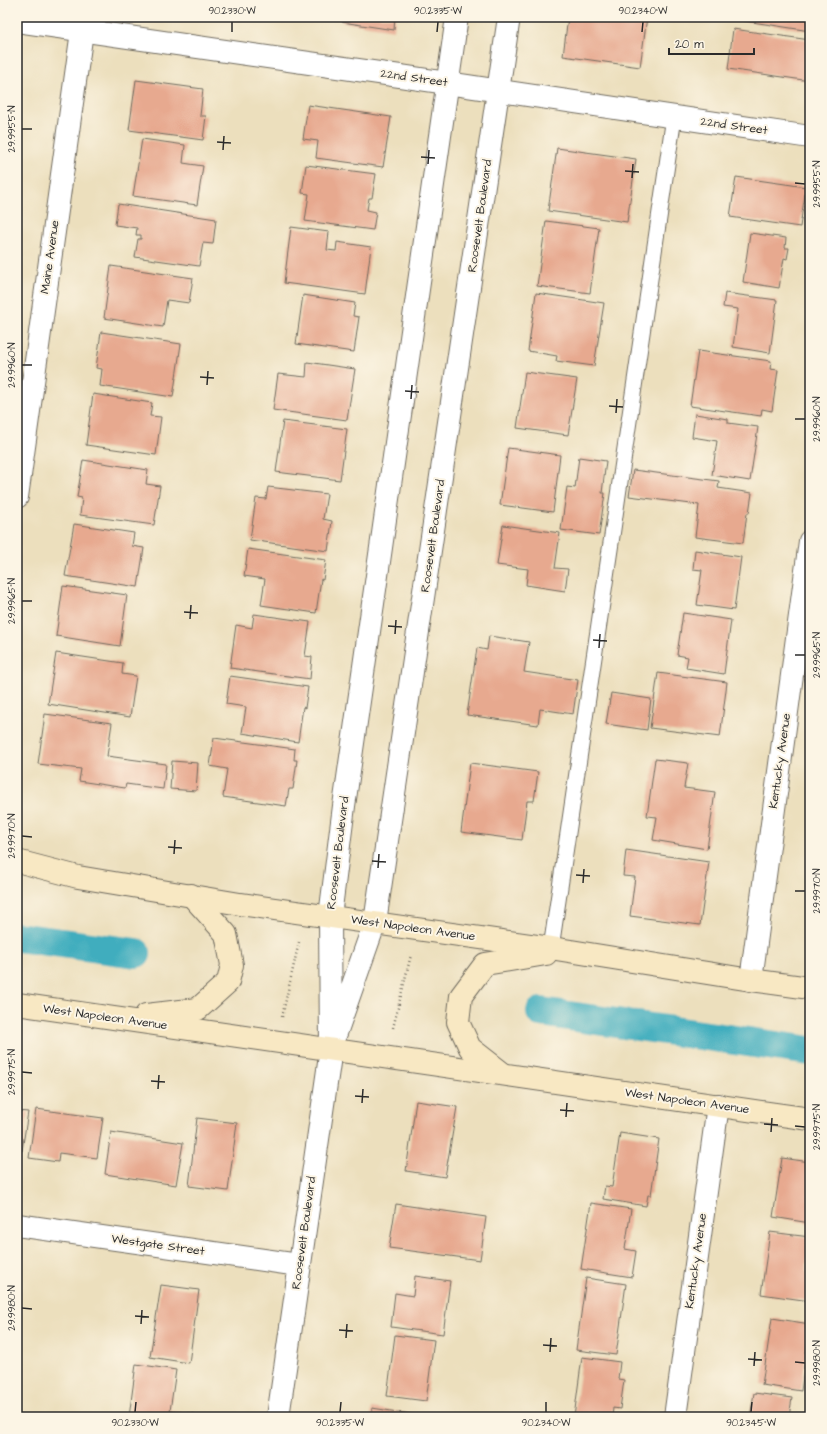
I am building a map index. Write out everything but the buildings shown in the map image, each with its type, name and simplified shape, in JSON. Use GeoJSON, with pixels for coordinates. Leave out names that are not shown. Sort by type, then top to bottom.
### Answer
{"type":"FeatureCollection","features":[{"type":"Feature","properties":{"kind":"main road","name":"West Napoleon Avenue"},"geometry":{"type":"LineString","coordinates":[[17,862],[78,877],[240,904],[560,949],[810,988]]}},
{"type":"Feature","properties":{"kind":"main road"},"geometry":{"type":"LineString","coordinates":[[119,1019],[198,1009],[228,982],[232,965],[226,934],[191,896]]}},
{"type":"Feature","properties":{"kind":"main road"},"geometry":{"type":"LineString","coordinates":[[503,1074],[470,1048],[458,1022],[461,996],[485,964],[560,949]]}},
{"type":"Feature","properties":{"kind":"main road","name":"West Napoleon Avenue"},"geometry":{"type":"LineString","coordinates":[[17,1004],[810,1119]]}},
{"type":"Feature","properties":{"kind":"street","name":"Roosevelt Boulevard"},"geometry":{"type":"LineString","coordinates":[[278,1417],[331,1049],[330,916],[346,790],[457,17]]}},
{"type":"Feature","properties":{"kind":"street","name":"Roosevelt Boulevard"},"geometry":{"type":"LineString","coordinates":[[331,1049],[375,922],[509,17]]}},
{"type":"Feature","properties":{"kind":"street","name":"22nd Street"},"geometry":{"type":"LineString","coordinates":[[17,21],[83,24],[499,91],[810,137]]}},
{"type":"Feature","properties":{"kind":"street","name":"Maine Avenue"},"geometry":{"type":"LineString","coordinates":[[17,497],[83,24]]}},
{"type":"Feature","properties":{"kind":"street","name":"Kentucky Avenue"},"geometry":{"type":"LineString","coordinates":[[751,980],[810,541]]}},
{"type":"Feature","properties":{"kind":"street","name":"Kentucky Avenue"},"geometry":{"type":"LineString","coordinates":[[675,1417],[718,1105]]}},
{"type":"Feature","properties":{"kind":"street","name":"Westgate Street"},"geometry":{"type":"LineString","coordinates":[[17,1225],[299,1265]]}},
{"type":"Feature","properties":{"kind":"lane"},"geometry":{"type":"LineString","coordinates":[[560,949],[674,117]]}},
{"type":"Feature","properties":{"kind":"path"},"geometry":{"type":"LineString","coordinates":[[281,1022],[299,942]]}},
{"type":"Feature","properties":{"kind":"path"},"geometry":{"type":"LineString","coordinates":[[393,1028],[412,948]]}},
{"type":"Feature","properties":{"kind":"waterway"},"geometry":{"type":"LineString","coordinates":[[17,937],[136,953]]}},
{"type":"Feature","properties":{"kind":"waterway"},"geometry":{"type":"LineString","coordinates":[[541,1012],[810,1051]]}}]}
